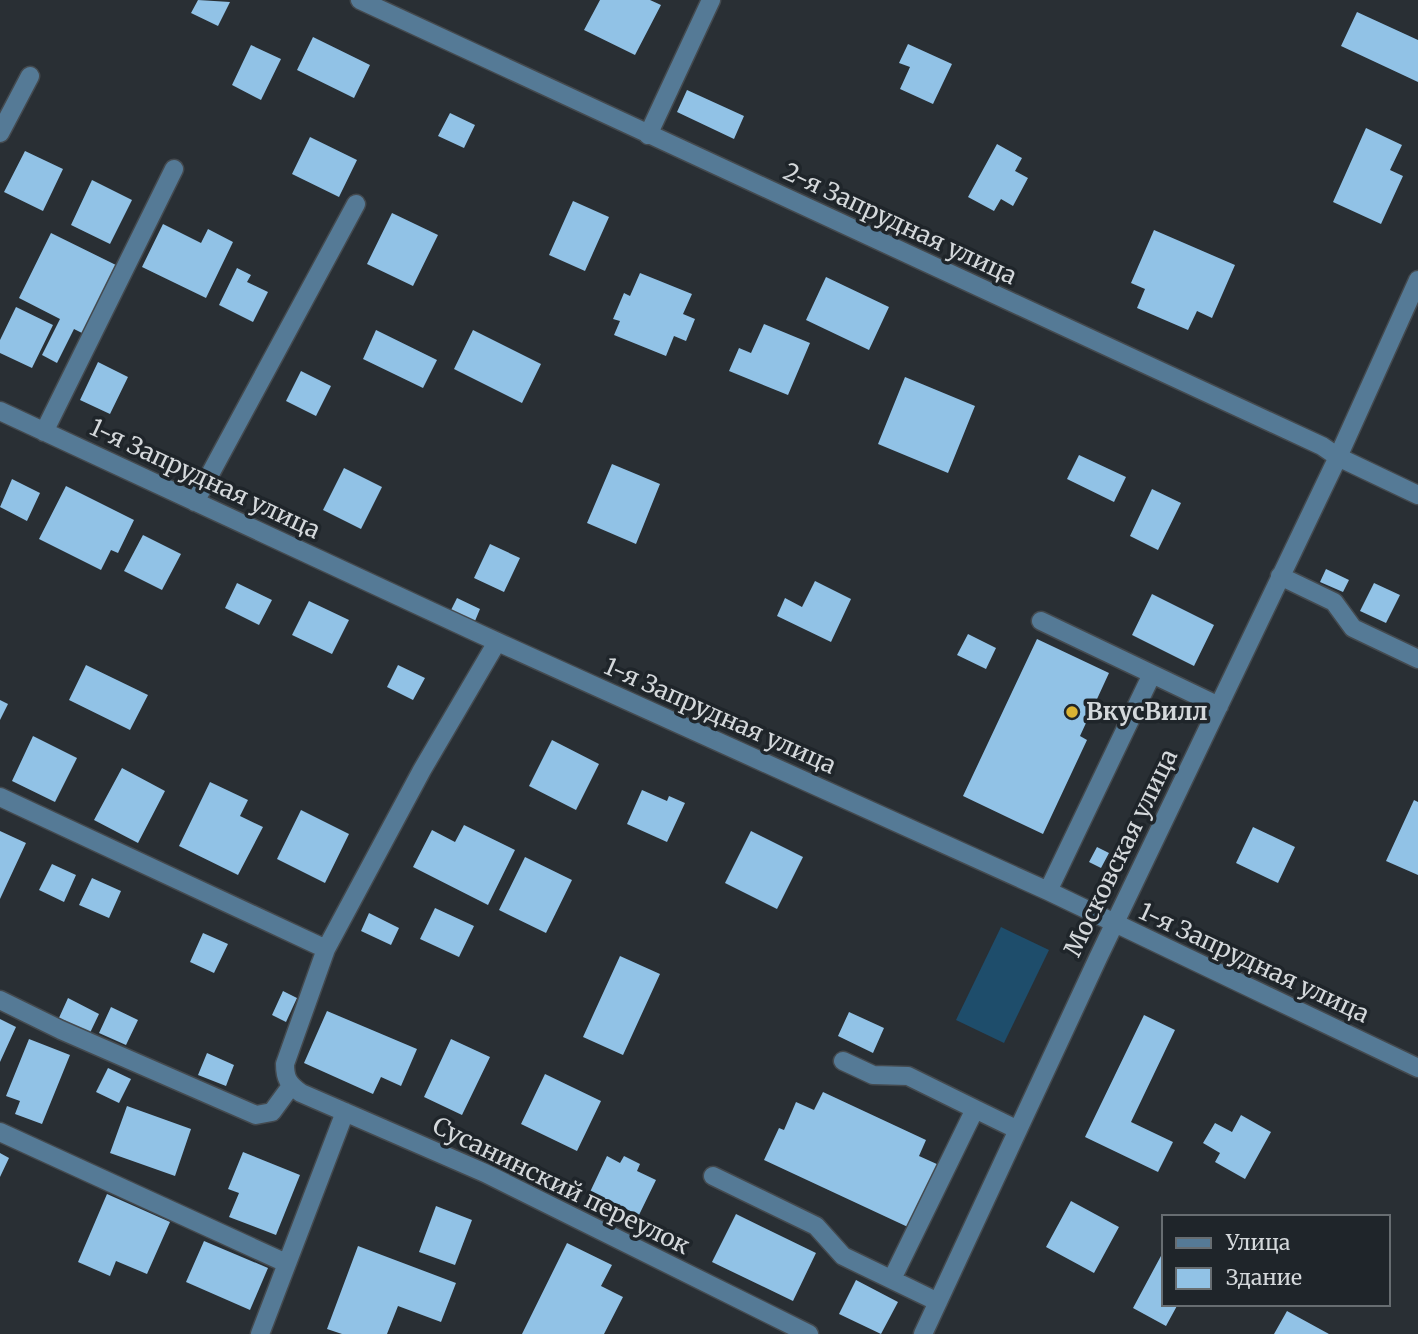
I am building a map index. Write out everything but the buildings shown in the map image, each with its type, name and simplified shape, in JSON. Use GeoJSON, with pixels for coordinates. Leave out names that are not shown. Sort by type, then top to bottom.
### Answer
{"type":"FeatureCollection","features":[{"type":"Feature","properties":{"kind":"street","name":"2-я Запрудная улица"},"geometry":{"type":"LineString","coordinates":[[360,0],[1322,446],[1338,457],[1418,495]]}},
{"type":"Feature","properties":{"kind":"street"},"geometry":{"type":"LineString","coordinates":[[648,135],[711,0]]}},
{"type":"Feature","properties":{"kind":"street"},"geometry":{"type":"LineString","coordinates":[[0,133],[30,76]]}},
{"type":"Feature","properties":{"kind":"street"},"geometry":{"type":"LineString","coordinates":[[44,432],[174,169]]}},
{"type":"Feature","properties":{"kind":"street"},"geometry":{"type":"LineString","coordinates":[[195,502],[356,204]]}},
{"type":"Feature","properties":{"kind":"street","name":"Московская улица"},"geometry":{"type":"LineString","coordinates":[[923,1334],[1338,457],[1418,280]]}},
{"type":"Feature","properties":{"kind":"street","name":"1-я Запрудная улица"},"geometry":{"type":"LineString","coordinates":[[0,411],[498,642],[1048,891],[1418,1068]]}},
{"type":"Feature","properties":{"kind":"street"},"geometry":{"type":"LineString","coordinates":[[1280,576],[1334,602],[1353,628],[1418,659]]}},
{"type":"Feature","properties":{"kind":"street"},"geometry":{"type":"LineString","coordinates":[[1041,621],[1219,706]]}},
{"type":"Feature","properties":{"kind":"street"},"geometry":{"type":"LineString","coordinates":[[0,1000],[61,1030],[256,1115],[272,1112],[291,1086],[285,1077],[285,1064],[326,949],[422,770],[498,642]]}},
{"type":"Feature","properties":{"kind":"street"},"geometry":{"type":"LineString","coordinates":[[1048,891],[1152,674]]}},
{"type":"Feature","properties":{"kind":"street"},"geometry":{"type":"LineString","coordinates":[[0,797],[326,949]]}},
{"type":"Feature","properties":{"kind":"street"},"geometry":{"type":"LineString","coordinates":[[843,1061],[873,1075],[908,1076],[1018,1130]]}},
{"type":"Feature","properties":{"kind":"street","name":"Сусанинский переулок"},"geometry":{"type":"LineString","coordinates":[[291,1086],[485,1173],[809,1334]]}},
{"type":"Feature","properties":{"kind":"street"},"geometry":{"type":"LineString","coordinates":[[892,1279],[975,1109]]}},
{"type":"Feature","properties":{"kind":"street"},"geometry":{"type":"LineString","coordinates":[[260,1334],[345,1112]]}},
{"type":"Feature","properties":{"kind":"street"},"geometry":{"type":"LineString","coordinates":[[0,1132],[286,1263]]}},
{"type":"Feature","properties":{"kind":"street"},"geometry":{"type":"LineString","coordinates":[[713,1176],[816,1226],[843,1256],[938,1302]]}},
{"type":"Feature","properties":{"kind":"shaded area"},"geometry":{"type":"Polygon","coordinates":[[[1001,927],[1049,950],[1004,1043],[956,1020],[1001,927]]]}},
{"type":"Feature","properties":{"kind":"place","name":"ВкусВилл"},"geometry":{"type":"Point","coordinates":[1072,712]}}]}
